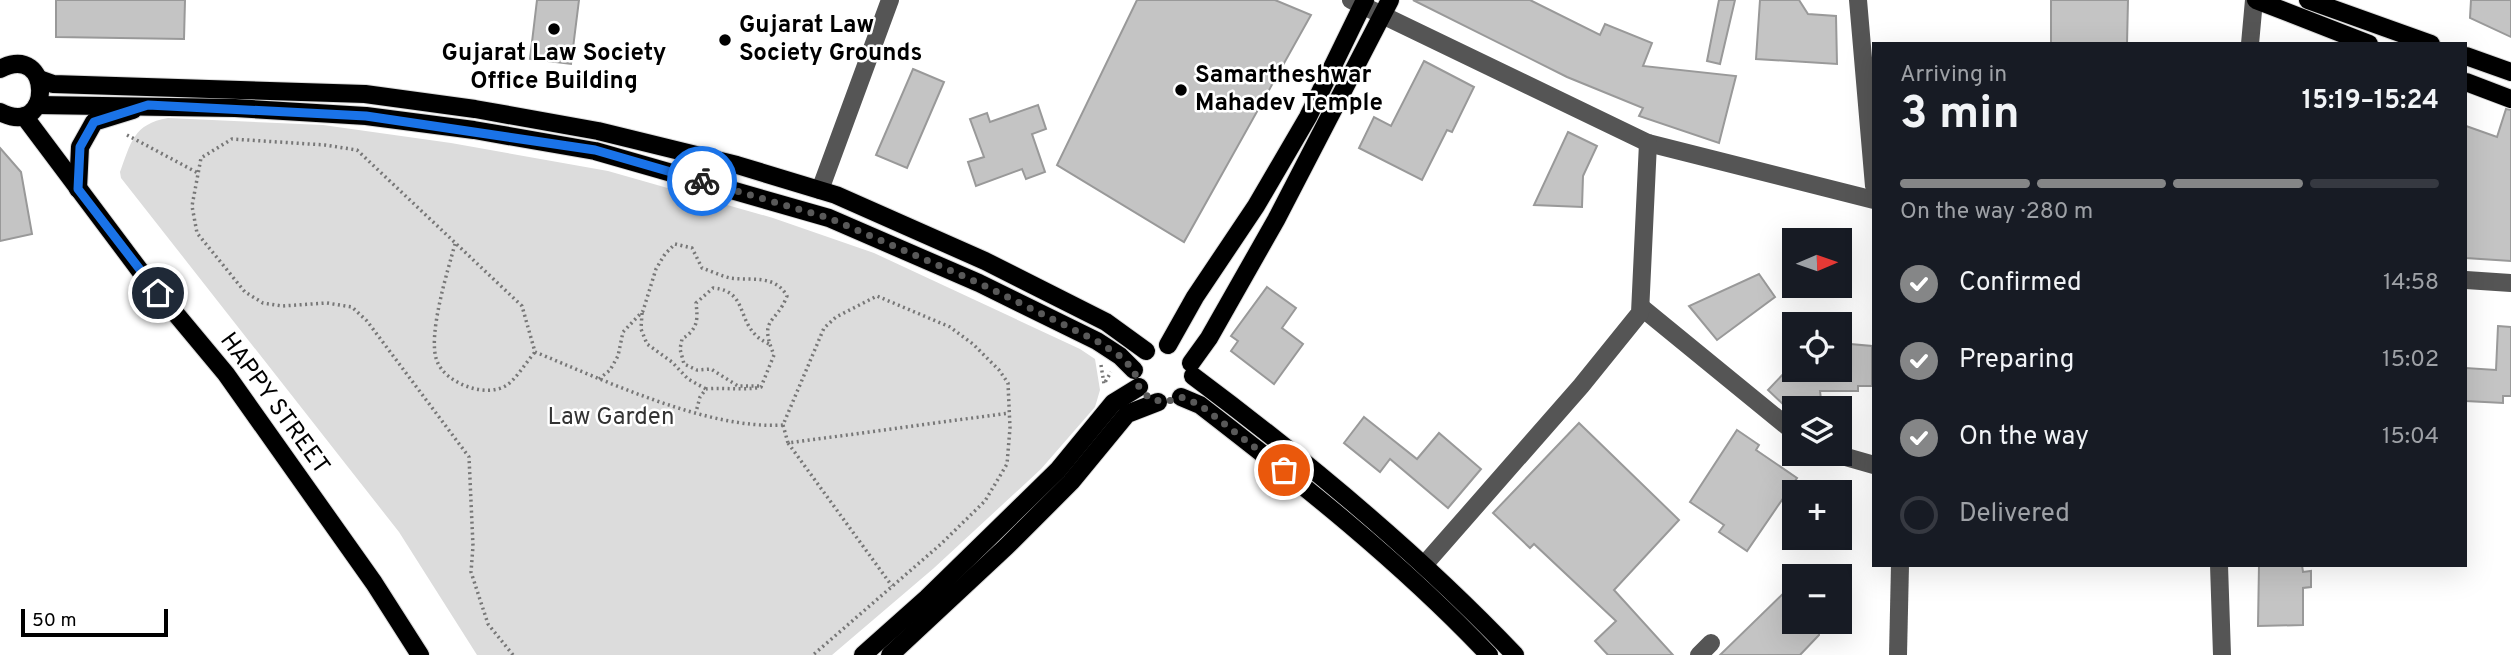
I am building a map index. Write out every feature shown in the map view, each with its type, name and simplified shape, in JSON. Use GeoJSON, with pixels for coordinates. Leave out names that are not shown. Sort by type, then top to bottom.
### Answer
{"type":"FeatureCollection","features":[{"type":"Feature","properties":{"kind":"main road"},"geometry":{"type":"LineString","coordinates":[[2255,0],[2364,42]]}},
{"type":"Feature","properties":{"kind":"main road"},"geometry":{"type":"LineString","coordinates":[[2308,0],[2425,42]]}},
{"type":"Feature","properties":{"kind":"main road"},"geometry":{"type":"LineString","coordinates":[[1168,345],[1195,298],[1256,206],[1308,117],[1360,2]]}},
{"type":"Feature","properties":{"kind":"main road"},"geometry":{"type":"LineString","coordinates":[[0,112],[16,117],[30,111],[148,105],[366,116],[595,150],[829,218],[979,283],[1097,341],[1137,379],[1150,399],[1173,401],[1181,397],[1191,384],[1192,370],[1276,220],[1386,8]]}},
{"type":"Feature","properties":{"kind":"main road"},"geometry":{"type":"LineString","coordinates":[[2467,56],[2511,72]]}},
{"type":"Feature","properties":{"kind":"main road"},"geometry":{"type":"LineString","coordinates":[[2,63],[29,68],[39,79],[42,88],[30,111]]}},
{"type":"Feature","properties":{"kind":"main road"},"geometry":{"type":"LineString","coordinates":[[39,79],[53,84],[365,94],[598,131],[737,165],[820,190],[985,261],[1106,322],[1146,351]]}},
{"type":"Feature","properties":{"kind":"main road"},"geometry":{"type":"LineString","coordinates":[[2467,82],[2511,99]]}},
{"type":"Feature","properties":{"kind":"main road"},"geometry":{"type":"LineString","coordinates":[[78,189],[80,147],[94,122],[148,105]]}},
{"type":"Feature","properties":{"kind":"main road","name":"HAPPY STREET"},"geometry":{"type":"LineString","coordinates":[[30,111],[78,189],[141,272],[226,374],[373,583],[420,655]]}},
{"type":"Feature","properties":{"kind":"main road"},"geometry":{"type":"LineString","coordinates":[[867,654],[1058,470],[1113,403],[1137,379],[1146,351],[1160,344],[1182,351],[1192,370],[1457,594],[1515,655]]}},
{"type":"Feature","properties":{"kind":"main road"},"geometry":{"type":"LineString","coordinates":[[1181,397],[1200,405],[1352,526],[1444,608],[1489,655]]}},
{"type":"Feature","properties":{"kind":"main road"},"geometry":{"type":"LineString","coordinates":[[890,655],[1071,482],[1127,414],[1158,401]]}},
{"type":"Feature","properties":{"kind":"street"},"geometry":{"type":"LineString","coordinates":[[820,190],[890,0]]}},
{"type":"Feature","properties":{"kind":"street"},"geometry":{"type":"LineString","coordinates":[[1858,0],[1872,163]]}},
{"type":"Feature","properties":{"kind":"street"},"geometry":{"type":"LineString","coordinates":[[2250,42],[2255,0]]}},
{"type":"Feature","properties":{"kind":"street"},"geometry":{"type":"LineString","coordinates":[[1360,2],[1386,8],[1648,143],[1872,199]]}},
{"type":"Feature","properties":{"kind":"street"},"geometry":{"type":"LineString","coordinates":[[1424,565],[1581,386],[1632,323],[1641,307],[1648,143]]}},
{"type":"Feature","properties":{"kind":"street"},"geometry":{"type":"LineString","coordinates":[[2467,280],[2511,283]]}},
{"type":"Feature","properties":{"kind":"street"},"geometry":{"type":"LineString","coordinates":[[1641,307],[1782,422]]}},
{"type":"Feature","properties":{"kind":"street"},"geometry":{"type":"LineString","coordinates":[[1852,459],[1872,464]]}},
{"type":"Feature","properties":{"kind":"street"},"geometry":{"type":"LineString","coordinates":[[1898,655],[1900,567]]}},
{"type":"Feature","properties":{"kind":"street"},"geometry":{"type":"LineString","coordinates":[[2220,567],[2222,655]]}},
{"type":"Feature","properties":{"kind":"path"},"geometry":{"type":"LineString","coordinates":[[127,135],[198,173]]}},
{"type":"Feature","properties":{"kind":"path"},"geometry":{"type":"LineString","coordinates":[[513,655],[488,624],[471,572],[473,546],[469,457],[367,321],[352,307],[327,303],[282,306],[264,303],[245,292],[197,233],[192,206],[201,158],[232,139],[325,145],[357,150],[522,306],[535,352]]}},
{"type":"Feature","properties":{"kind":"path"},"geometry":{"type":"LineString","coordinates":[[455,244],[439,305],[434,341],[437,362],[450,377],[469,388],[491,389],[507,385],[535,352]]}},
{"type":"Feature","properties":{"kind":"path"},"geometry":{"type":"LineString","coordinates":[[676,244],[692,248],[702,268],[729,278],[766,279],[783,288],[787,296],[782,309],[771,317],[766,332],[774,355],[761,387],[706,389],[688,379],[672,362],[647,344],[641,329],[643,311],[656,269],[665,254],[676,244]]}},
{"type":"Feature","properties":{"kind":"path"},"geometry":{"type":"LineString","coordinates":[[761,387],[738,386],[711,369],[697,370],[684,364],[680,349],[682,339],[693,332],[698,319],[698,299],[713,288],[722,289],[737,300],[755,338],[769,344]]}},
{"type":"Feature","properties":{"kind":"path"},"geometry":{"type":"LineString","coordinates":[[813,655],[892,586],[985,501],[1007,464],[1008,383],[973,344],[950,327],[877,296],[836,317],[824,328],[783,425],[788,443],[892,586]]}},
{"type":"Feature","properties":{"kind":"path"},"geometry":{"type":"LineString","coordinates":[[599,379],[610,370],[618,356],[623,332],[643,311]]}},
{"type":"Feature","properties":{"kind":"path"},"geometry":{"type":"LineString","coordinates":[[535,352],[634,393],[696,412],[724,420],[783,425]]}},
{"type":"Feature","properties":{"kind":"path"},"geometry":{"type":"LineString","coordinates":[[1101,362],[1104,384],[1111,372]]}},
{"type":"Feature","properties":{"kind":"path"},"geometry":{"type":"LineString","coordinates":[[696,412],[700,397],[706,389]]}},
{"type":"Feature","properties":{"kind":"path"},"geometry":{"type":"LineString","coordinates":[[788,443],[1009,413]]}},
{"type":"Feature","properties":{"kind":"green space","name":"Law Garden"},"geometry":{"type":"Polygon","coordinates":[[[168,118],[323,125],[451,143],[608,171],[773,218],[874,253],[1080,349],[1095,359],[1100,390],[1095,407],[1041,469],[934,568],[832,655],[477,655],[399,532],[121,178],[120,172],[135,136],[147,125],[168,118]]]}},
{"type":"Feature","properties":{"kind":"building"},"geometry":{"type":"Polygon","coordinates":[[[56,0],[185,0],[184,39],[56,37],[56,0]]]}},
{"type":"Feature","properties":{"kind":"building","name":"Gujarat Law Society Office Building"},"geometry":{"type":"Polygon","coordinates":[[[537,0],[579,0],[571,64],[530,59],[537,0]]]}},
{"type":"Feature","properties":{"kind":"building","name":"Samartheshwar Mahadev Temple"},"geometry":{"type":"Polygon","coordinates":[[[1137,0],[1275,0],[1311,15],[1184,242],[1057,165],[1137,0]]]}},
{"type":"Feature","properties":{"kind":"building"},"geometry":{"type":"Polygon","coordinates":[[[1413,0],[1530,0],[1600,35],[1605,24],[1652,43],[1643,66],[1736,76],[1719,143],[1639,116],[1643,108],[1567,77],[1413,0]]]}},
{"type":"Feature","properties":{"kind":"building"},"geometry":{"type":"Polygon","coordinates":[[[1719,0],[1735,0],[1720,64],[1707,61],[1719,0]]]}},
{"type":"Feature","properties":{"kind":"building"},"geometry":{"type":"Polygon","coordinates":[[[1760,0],[1799,0],[1808,14],[1836,16],[1837,64],[1756,59],[1760,0]]]}},
{"type":"Feature","properties":{"kind":"building"},"geometry":{"type":"Polygon","coordinates":[[[2051,0],[2128,0],[2127,42],[2051,42],[2051,0]]]}},
{"type":"Feature","properties":{"kind":"building"},"geometry":{"type":"Polygon","coordinates":[[[2471,0],[2511,0],[2511,37],[2470,18],[2471,0]]]}},
{"type":"Feature","properties":{"kind":"building"},"geometry":{"type":"Polygon","coordinates":[[[1424,61],[1474,87],[1452,132],[1447,130],[1422,180],[1359,148],[1374,117],[1391,126],[1424,61]]]}},
{"type":"Feature","properties":{"kind":"building"},"geometry":{"type":"Polygon","coordinates":[[[913,69],[944,82],[907,168],[876,155],[913,69]]]}},
{"type":"Feature","properties":{"kind":"building"},"geometry":{"type":"Polygon","coordinates":[[[1038,105],[1046,129],[1032,134],[1045,172],[1026,179],[1022,169],[976,186],[968,162],[984,157],[970,119],[987,113],[990,122],[1038,105]]]}},
{"type":"Feature","properties":{"kind":"building"},"geometry":{"type":"Polygon","coordinates":[[[2506,109],[2511,110],[2511,261],[2467,258],[2467,126],[2497,137],[2506,109]]]}},
{"type":"Feature","properties":{"kind":"building"},"geometry":{"type":"Polygon","coordinates":[[[1568,132],[1597,146],[1583,176],[1582,207],[1534,205],[1568,132]]]}},
{"type":"Feature","properties":{"kind":"building"},"geometry":{"type":"Polygon","coordinates":[[[0,148],[21,172],[32,234],[0,241],[0,148]]]}},
{"type":"Feature","properties":{"kind":"building"},"geometry":{"type":"Polygon","coordinates":[[[1759,274],[1775,297],[1717,340],[1689,306],[1759,274]]]}},
{"type":"Feature","properties":{"kind":"building"},"geometry":{"type":"Polygon","coordinates":[[[1267,287],[1296,308],[1282,328],[1303,344],[1274,384],[1231,351],[1238,341],[1231,336],[1267,287]]]}},
{"type":"Feature","properties":{"kind":"building"},"geometry":{"type":"Polygon","coordinates":[[[2498,326],[2511,327],[2511,396],[2503,396],[2503,403],[2467,401],[2467,368],[2496,370],[2498,326]]]}},
{"type":"Feature","properties":{"kind":"building"},"geometry":{"type":"Polygon","coordinates":[[[1852,344],[1872,346],[1872,386],[1858,386],[1858,391],[1820,391],[1821,396],[1782,396],[1782,403],[1768,390],[1782,375],[1782,382],[1852,382],[1852,344]]]}},
{"type":"Feature","properties":{"kind":"building"},"geometry":{"type":"Polygon","coordinates":[[[1364,417],[1417,459],[1439,433],[1481,469],[1448,508],[1390,459],[1380,472],[1344,443],[1364,417]]]}},
{"type":"Feature","properties":{"kind":"building"},"geometry":{"type":"Polygon","coordinates":[[[1579,423],[1679,520],[1614,590],[1673,655],[1608,655],[1595,641],[1616,621],[1534,544],[1530,548],[1493,513],[1579,423]]]}},
{"type":"Feature","properties":{"kind":"building"},"geometry":{"type":"Polygon","coordinates":[[[1737,430],[1759,445],[1756,450],[1797,478],[1782,480],[1782,500],[1747,551],[1719,532],[1724,525],[1690,502],[1737,430]]]}},
{"type":"Feature","properties":{"kind":"building"},"geometry":{"type":"Polygon","coordinates":[[[2259,567],[2302,567],[2303,572],[2311,571],[2311,587],[2303,588],[2303,625],[2258,626],[2259,567]]]}},
{"type":"Feature","properties":{"kind":"building"},"geometry":{"type":"Polygon","coordinates":[[[1782,595],[1782,634],[1819,634],[1800,655],[1720,655],[1782,595]]]}},
{"type":"Feature","properties":{"kind":"way so far"},"geometry":{"type":"LineString","coordinates":[[702,181],[829,218],[979,283],[1097,341],[1120,356],[1134,370],[1136,382],[1150,399],[1166,402],[1181,397],[1200,405],[1284,470]]}},
{"type":"Feature","properties":{"kind":"place","name":"Gujarat Law Society Office Building"},"geometry":{"type":"Point","coordinates":[554,29]}},
{"type":"Feature","properties":{"kind":"place","name":"Gujarat Law Society Grounds"},"geometry":{"type":"Point","coordinates":[725,40]}},
{"type":"Feature","properties":{"kind":"place","name":"Samartheshwar Mahadev Temple"},"geometry":{"type":"Point","coordinates":[1181,90]}},
{"type":"Feature","properties":{"kind":"route"},"geometry":{"type":"LineString","coordinates":[[158,293],[78,189],[80,147],[94,122],[148,105],[366,116],[474,130],[595,150],[702,181]]}}]}
